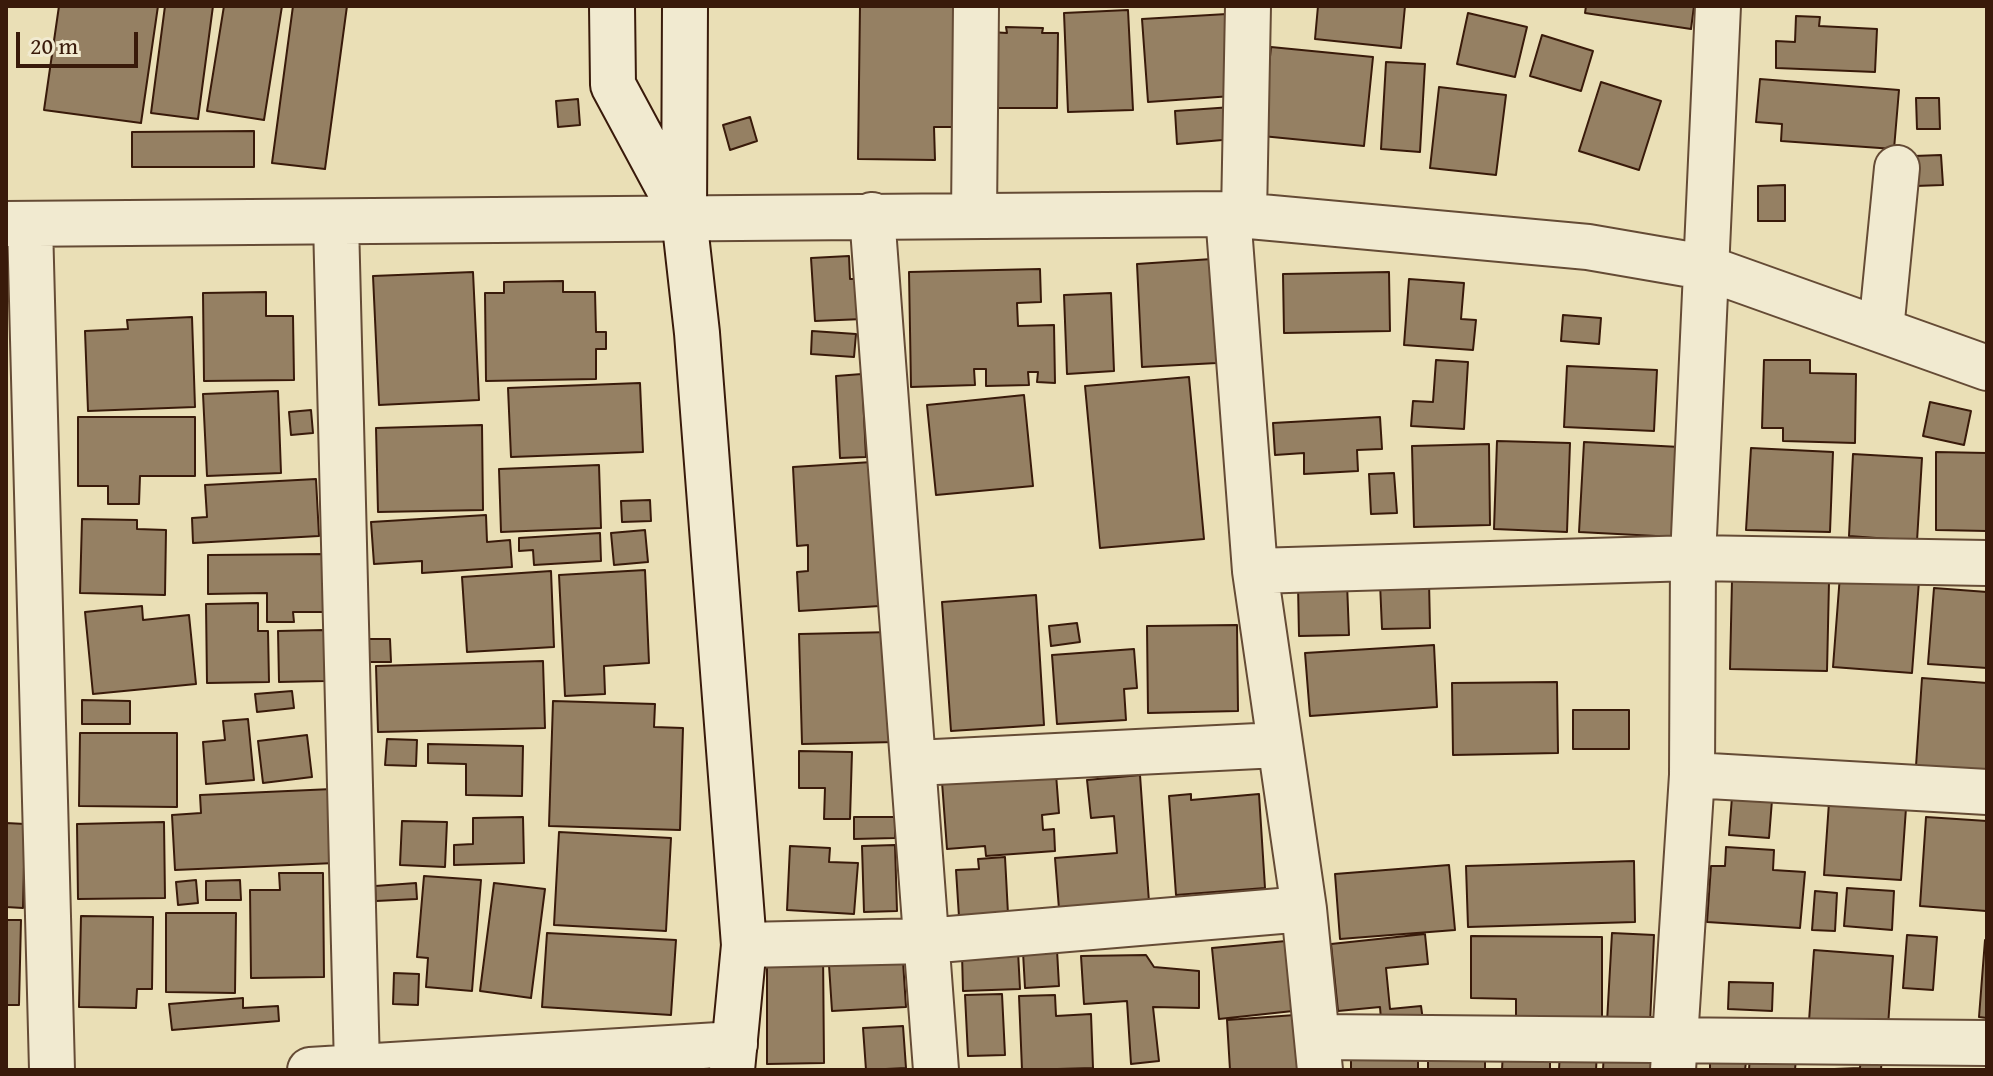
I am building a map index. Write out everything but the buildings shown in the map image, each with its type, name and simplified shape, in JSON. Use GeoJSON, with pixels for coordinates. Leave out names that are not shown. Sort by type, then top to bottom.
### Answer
{"type":"FeatureCollection","features":[{"type":"Feature","properties":{"kind":"street"},"geometry":{"type":"LineString","coordinates":[[612,6],[613,85],[684,217]]}},
{"type":"Feature","properties":{"kind":"street"},"geometry":{"type":"LineString","coordinates":[[310,1070],[734,1057],[744,945],[697,333],[684,217],[685,6]]}},
{"type":"Feature","properties":{"kind":"street"},"geometry":{"type":"LineString","coordinates":[[974,216],[976,6],[1012,6]]}},
{"type":"Feature","properties":{"kind":"street"},"geometry":{"type":"LineString","coordinates":[[1248,6],[1236,215],[1255,571],[1304,909],[1319,1054],[1674,1054],[1987,1043]]}},
{"type":"Feature","properties":{"kind":"street"},"geometry":{"type":"LineString","coordinates":[[1674,1054],[1692,775],[1693,558],[1718,6]]}},
{"type":"Feature","properties":{"kind":"street"},"geometry":{"type":"LineString","coordinates":[[1881,330],[1897,168]]}},
{"type":"Feature","properties":{"kind":"street"},"geometry":{"type":"LineString","coordinates":[[872,215],[936,1070]]}},
{"type":"Feature","properties":{"kind":"street"},"geometry":{"type":"LineString","coordinates":[[52,1070],[18,224],[872,215],[1236,215],[1588,247],[1704,267],[1987,368]]}},
{"type":"Feature","properties":{"kind":"street"},"geometry":{"type":"LineString","coordinates":[[336,222],[357,1067]]}},
{"type":"Feature","properties":{"kind":"street"},"geometry":{"type":"LineString","coordinates":[[1255,571],[1693,558],[1987,563]]}},
{"type":"Feature","properties":{"kind":"street"},"geometry":{"type":"LineString","coordinates":[[915,763],[1278,745]]}},
{"type":"Feature","properties":{"kind":"street"},"geometry":{"type":"LineString","coordinates":[[1692,775],[1987,792]]}},
{"type":"Feature","properties":{"kind":"street"},"geometry":{"type":"LineString","coordinates":[[744,945],[926,941],[1304,909]]}}]}
